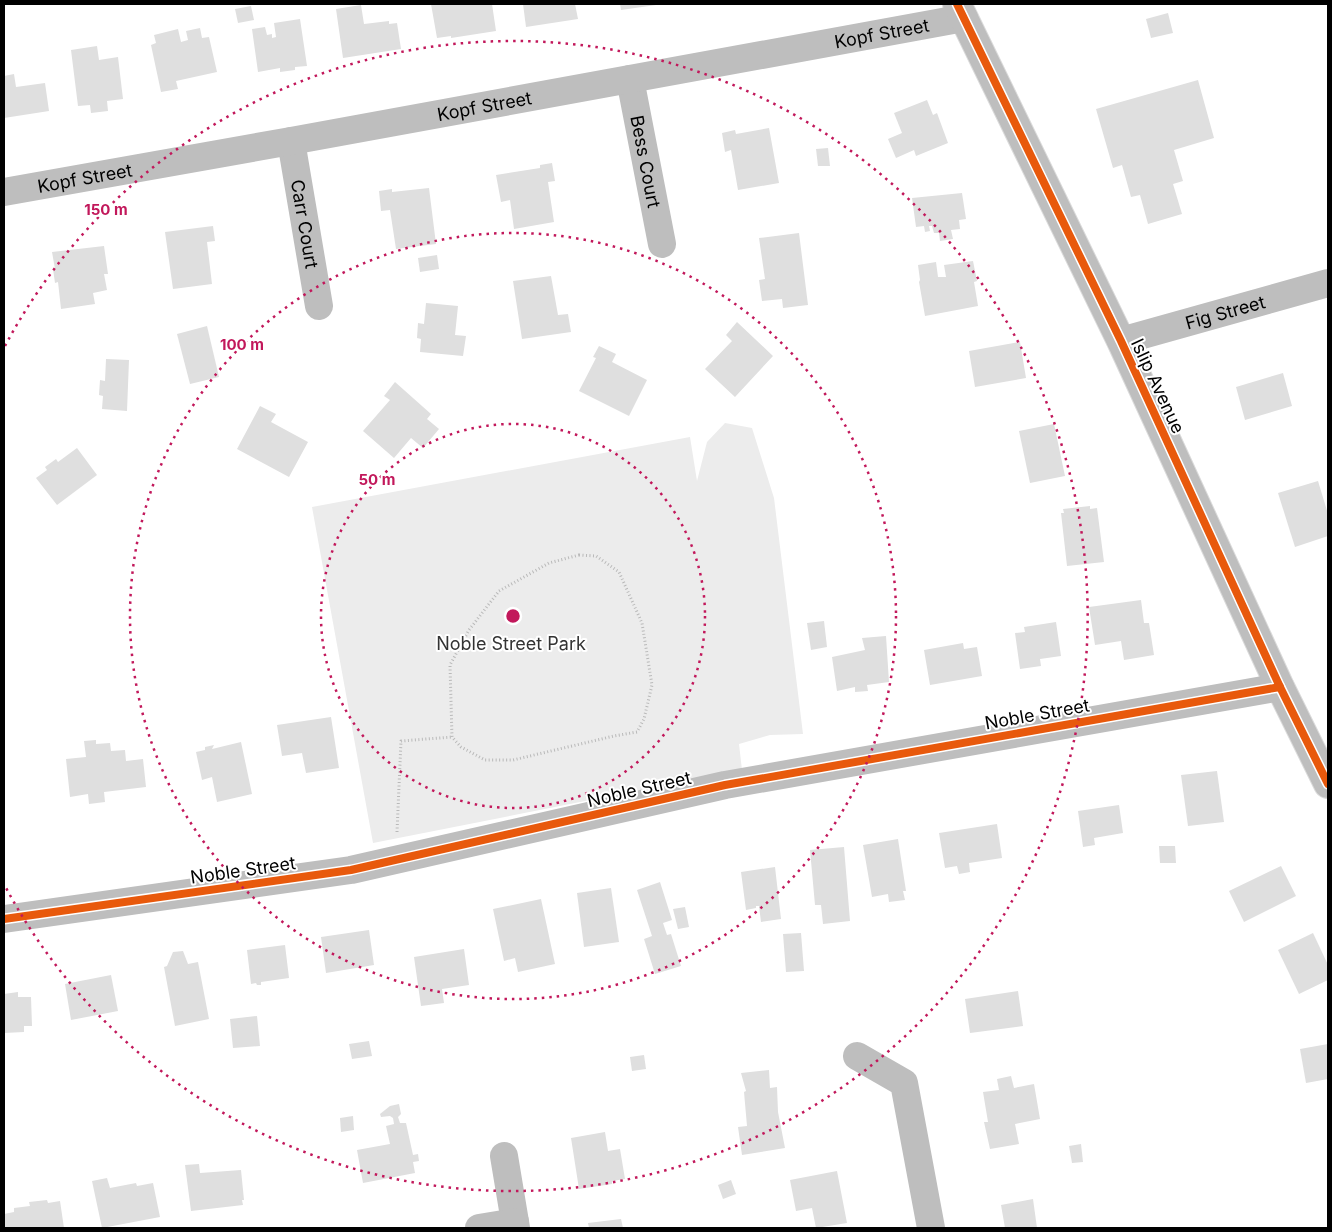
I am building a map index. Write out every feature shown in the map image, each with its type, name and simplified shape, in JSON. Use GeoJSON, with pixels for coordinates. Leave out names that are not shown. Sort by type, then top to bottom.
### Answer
{"type":"FeatureCollection","features":[{"type":"Feature","properties":{"kind":"street","name":"Kopf Street"},"geometry":{"type":"LineString","coordinates":[[4,192],[630,79],[960,11]]}},
{"type":"Feature","properties":{"kind":"street","name":"Islip Avenue"},"geometry":{"type":"LineString","coordinates":[[960,11],[1121,341],[1280,687],[1328,784]]}},
{"type":"Feature","properties":{"kind":"street","name":"Bess Court"},"geometry":{"type":"LineString","coordinates":[[630,79],[662,244]]}},
{"type":"Feature","properties":{"kind":"street","name":"Carr Court"},"geometry":{"type":"LineString","coordinates":[[291,141],[319,306]]}},
{"type":"Feature","properties":{"kind":"street","name":"Fig Street"},"geometry":{"type":"LineString","coordinates":[[1121,341],[1328,282]]}},
{"type":"Feature","properties":{"kind":"street","name":"Noble Street"},"geometry":{"type":"LineString","coordinates":[[4,919],[351,870],[725,785],[1280,687]]}},
{"type":"Feature","properties":{"kind":"street"},"geometry":{"type":"LineString","coordinates":[[857,1056],[904,1083],[931,1228]]}},
{"type":"Feature","properties":{"kind":"street"},"geometry":{"type":"LineString","coordinates":[[479,1228],[515,1225],[504,1156]]}},
{"type":"Feature","properties":{"kind":"path"},"geometry":{"type":"LineString","coordinates":[[579,555],[596,556],[619,572],[642,622],[652,685],[644,719],[637,732],[513,760],[485,760],[462,746],[452,736],[450,665],[469,630],[499,591],[549,563],[579,555]]}},
{"type":"Feature","properties":{"kind":"path"},"geometry":{"type":"LineString","coordinates":[[396,860],[401,741],[452,736]]}},
{"type":"Feature","properties":{"kind":"green space","name":"Noble Street Park"},"geometry":{"type":"Polygon","coordinates":[[[725,423],[752,428],[774,498],[803,734],[770,735],[739,744],[742,770],[373,843],[312,507],[690,437],[697,481],[707,442],[725,423]]]}},
{"type":"Feature","properties":{"kind":"building"},"geometry":{"type":"Polygon","coordinates":[[[431,4],[492,4],[496,31],[451,38],[451,36],[437,38],[431,4]]]}},
{"type":"Feature","properties":{"kind":"building"},"geometry":{"type":"Polygon","coordinates":[[[523,4],[575,4],[578,19],[526,27],[523,4]]]}},
{"type":"Feature","properties":{"kind":"building"},"geometry":{"type":"Polygon","coordinates":[[[620,4],[656,4],[656,5],[621,10],[620,4]]]}},
{"type":"Feature","properties":{"kind":"building"},"geometry":{"type":"Polygon","coordinates":[[[361,5],[364,24],[389,21],[389,24],[397,23],[401,49],[343,58],[336,9],[361,5]]]}},
{"type":"Feature","properties":{"kind":"building"},"geometry":{"type":"Polygon","coordinates":[[[251,6],[254,20],[238,23],[235,9],[251,6]]]}},
{"type":"Feature","properties":{"kind":"building"},"geometry":{"type":"Polygon","coordinates":[[[1168,13],[1173,33],[1151,38],[1146,19],[1168,13]]]}},
{"type":"Feature","properties":{"kind":"building"},"geometry":{"type":"Polygon","coordinates":[[[300,19],[307,66],[295,67],[295,70],[280,72],[280,68],[258,72],[252,29],[265,27],[267,35],[272,34],[272,38],[276,37],[274,23],[300,19]]]}},
{"type":"Feature","properties":{"kind":"building"},"geometry":{"type":"Polygon","coordinates":[[[200,28],[202,38],[209,37],[217,72],[176,81],[178,89],[161,92],[151,45],[156,43],[154,35],[178,29],[181,42],[188,40],[186,31],[200,28]]]}},
{"type":"Feature","properties":{"kind":"building"},"geometry":{"type":"Polygon","coordinates":[[[97,46],[99,60],[118,57],[123,99],[107,101],[108,111],[91,113],[90,105],[78,106],[71,50],[97,46]]]}},
{"type":"Feature","properties":{"kind":"building"},"geometry":{"type":"Polygon","coordinates":[[[14,74],[16,87],[45,83],[49,111],[4,118],[4,76],[14,74]]]}},
{"type":"Feature","properties":{"kind":"building"},"geometry":{"type":"Polygon","coordinates":[[[1198,80],[1214,138],[1174,150],[1183,181],[1173,184],[1182,214],[1148,224],[1140,195],[1131,197],[1122,165],[1113,168],[1096,109],[1198,80]]]}},
{"type":"Feature","properties":{"kind":"building"},"geometry":{"type":"Polygon","coordinates":[[[927,100],[933,115],[937,113],[948,143],[916,156],[914,150],[896,158],[888,139],[902,133],[894,113],[927,100]]]}},
{"type":"Feature","properties":{"kind":"building"},"geometry":{"type":"Polygon","coordinates":[[[769,128],[779,183],[738,190],[731,150],[725,152],[722,133],[735,130],[736,134],[769,128]]]}},
{"type":"Feature","properties":{"kind":"building"},"geometry":{"type":"Polygon","coordinates":[[[828,148],[830,166],[818,166],[816,149],[828,148]]]}},
{"type":"Feature","properties":{"kind":"building"},"geometry":{"type":"Polygon","coordinates":[[[552,163],[555,181],[548,182],[554,222],[514,229],[510,200],[501,202],[496,175],[540,168],[540,165],[552,163]]]}},
{"type":"Feature","properties":{"kind":"building"},"geometry":{"type":"Polygon","coordinates":[[[429,188],[436,244],[396,249],[390,210],[381,211],[379,191],[392,189],[392,192],[429,188]]]}},
{"type":"Feature","properties":{"kind":"building"},"geometry":{"type":"Polygon","coordinates":[[[962,193],[966,219],[959,220],[960,229],[951,230],[953,239],[940,241],[939,233],[934,233],[932,226],[929,226],[930,231],[925,232],[924,226],[916,227],[912,198],[962,193]]]}},
{"type":"Feature","properties":{"kind":"building"},"geometry":{"type":"Polygon","coordinates":[[[213,226],[215,241],[207,242],[212,284],[173,289],[165,232],[213,226]]]}},
{"type":"Feature","properties":{"kind":"building"},"geometry":{"type":"Polygon","coordinates":[[[799,233],[808,305],[783,308],[782,299],[762,301],[759,280],[765,279],[759,238],[799,233]]]}},
{"type":"Feature","properties":{"kind":"building"},"geometry":{"type":"Polygon","coordinates":[[[104,246],[108,274],[104,274],[107,290],[93,293],[95,304],[61,309],[58,282],[55,283],[52,252],[104,246]]]}},
{"type":"Feature","properties":{"kind":"building"},"geometry":{"type":"Polygon","coordinates":[[[437,255],[439,269],[420,272],[418,258],[437,255]]]}},
{"type":"Feature","properties":{"kind":"building"},"geometry":{"type":"Polygon","coordinates":[[[973,261],[977,281],[974,282],[978,306],[925,316],[918,265],[936,262],[938,277],[946,277],[944,265],[973,261]]]}},
{"type":"Feature","properties":{"kind":"building"},"geometry":{"type":"Polygon","coordinates":[[[551,276],[558,315],[568,314],[571,332],[522,339],[513,281],[551,276]]]}},
{"type":"Feature","properties":{"kind":"building"},"geometry":{"type":"Polygon","coordinates":[[[426,303],[458,306],[455,335],[466,336],[463,356],[420,352],[421,339],[417,338],[418,323],[424,324],[426,303]]]}},
{"type":"Feature","properties":{"kind":"building"},"geometry":{"type":"Polygon","coordinates":[[[737,322],[773,356],[735,397],[705,369],[732,341],[726,335],[737,322]]]}},
{"type":"Feature","properties":{"kind":"building"},"geometry":{"type":"Polygon","coordinates":[[[207,326],[219,377],[190,384],[177,334],[207,326]]]}},
{"type":"Feature","properties":{"kind":"building"},"geometry":{"type":"Polygon","coordinates":[[[1020,342],[1026,378],[975,387],[969,351],[1020,342]]]}},
{"type":"Feature","properties":{"kind":"building"},"geometry":{"type":"Polygon","coordinates":[[[599,346],[616,354],[612,362],[647,380],[629,416],[579,391],[596,358],[593,357],[599,346]]]}},
{"type":"Feature","properties":{"kind":"building"},"geometry":{"type":"Polygon","coordinates":[[[106,359],[129,360],[127,411],[102,409],[103,396],[99,395],[100,380],[105,381],[106,359]]]}},
{"type":"Feature","properties":{"kind":"building"},"geometry":{"type":"Polygon","coordinates":[[[1283,373],[1292,406],[1245,420],[1236,387],[1283,373]]]}},
{"type":"Feature","properties":{"kind":"building"},"geometry":{"type":"Polygon","coordinates":[[[395,382],[431,414],[427,419],[439,429],[423,448],[411,438],[394,458],[363,431],[390,400],[384,396],[395,382]]]}},
{"type":"Feature","properties":{"kind":"building"},"geometry":{"type":"Polygon","coordinates":[[[260,406],[276,414],[271,422],[308,442],[289,477],[237,449],[260,406]]]}},
{"type":"Feature","properties":{"kind":"building"},"geometry":{"type":"Polygon","coordinates":[[[1054,424],[1065,476],[1030,483],[1019,431],[1054,424]]]}},
{"type":"Feature","properties":{"kind":"building"},"geometry":{"type":"Polygon","coordinates":[[[77,448],[97,475],[57,505],[36,478],[47,470],[45,467],[56,459],[58,462],[77,448]]]}},
{"type":"Feature","properties":{"kind":"building"},"geometry":{"type":"Polygon","coordinates":[[[1318,481],[1328,514],[1328,536],[1295,547],[1278,493],[1318,481]]]}},
{"type":"Feature","properties":{"kind":"building"},"geometry":{"type":"Polygon","coordinates":[[[1090,506],[1090,509],[1097,508],[1104,562],[1067,566],[1061,513],[1064,513],[1063,509],[1090,506]]]}},
{"type":"Feature","properties":{"kind":"building"},"geometry":{"type":"Polygon","coordinates":[[[1141,600],[1144,623],[1149,623],[1154,655],[1124,660],[1121,641],[1095,645],[1089,607],[1141,600]]]}},
{"type":"Feature","properties":{"kind":"building"},"geometry":{"type":"Polygon","coordinates":[[[824,621],[827,647],[811,650],[807,623],[824,621]]]}},
{"type":"Feature","properties":{"kind":"building"},"geometry":{"type":"Polygon","coordinates":[[[1056,622],[1061,656],[1040,659],[1041,666],[1020,669],[1015,633],[1025,632],[1024,627],[1056,622]]]}},
{"type":"Feature","properties":{"kind":"building"},"geometry":{"type":"Polygon","coordinates":[[[886,636],[889,682],[867,685],[868,691],[855,692],[855,687],[837,691],[832,657],[865,650],[862,638],[886,636]]]}},
{"type":"Feature","properties":{"kind":"building"},"geometry":{"type":"Polygon","coordinates":[[[963,643],[964,649],[977,647],[982,676],[930,685],[924,650],[963,643]]]}},
{"type":"Feature","properties":{"kind":"building"},"geometry":{"type":"Polygon","coordinates":[[[331,717],[339,768],[306,773],[302,753],[282,756],[277,725],[331,717]]]}},
{"type":"Feature","properties":{"kind":"building"},"geometry":{"type":"Polygon","coordinates":[[[96,740],[96,744],[110,743],[111,751],[125,750],[126,761],[143,759],[146,787],[104,792],[105,802],[89,804],[88,794],[70,797],[66,759],[86,757],[84,741],[96,740]]]}},
{"type":"Feature","properties":{"kind":"building"},"geometry":{"type":"Polygon","coordinates":[[[241,742],[252,794],[217,802],[212,777],[202,780],[196,752],[214,745],[212,749],[241,742]]]}},
{"type":"Feature","properties":{"kind":"building"},"geometry":{"type":"Polygon","coordinates":[[[1217,771],[1224,822],[1188,826],[1181,775],[1217,771]]]}},
{"type":"Feature","properties":{"kind":"building"},"geometry":{"type":"Polygon","coordinates":[[[1119,805],[1123,833],[1094,838],[1095,845],[1083,847],[1078,811],[1119,805]]]}},
{"type":"Feature","properties":{"kind":"building"},"geometry":{"type":"Polygon","coordinates":[[[997,824],[1002,858],[969,863],[970,872],[959,874],[957,866],[945,868],[939,833],[997,824]]]}},
{"type":"Feature","properties":{"kind":"building"},"geometry":{"type":"Polygon","coordinates":[[[898,839],[906,891],[903,891],[905,900],[889,902],[888,894],[872,897],[863,845],[898,839]]]}},
{"type":"Feature","properties":{"kind":"building"},"geometry":{"type":"Polygon","coordinates":[[[1159,846],[1175,846],[1176,863],[1160,863],[1159,846]]]}},
{"type":"Feature","properties":{"kind":"building"},"geometry":{"type":"Polygon","coordinates":[[[844,847],[850,921],[823,924],[821,905],[815,905],[810,850],[844,847]]]}},
{"type":"Feature","properties":{"kind":"building"},"geometry":{"type":"Polygon","coordinates":[[[1281,866],[1296,896],[1244,922],[1229,891],[1281,866]]]}},
{"type":"Feature","properties":{"kind":"building"},"geometry":{"type":"Polygon","coordinates":[[[775,867],[781,919],[761,922],[759,906],[746,910],[741,872],[775,867]]]}},
{"type":"Feature","properties":{"kind":"building"},"geometry":{"type":"Polygon","coordinates":[[[660,882],[672,920],[663,923],[667,935],[671,934],[681,966],[655,974],[644,939],[652,936],[637,890],[660,882]]]}},
{"type":"Feature","properties":{"kind":"building"},"geometry":{"type":"Polygon","coordinates":[[[611,888],[619,942],[584,947],[577,893],[611,888]]]}},
{"type":"Feature","properties":{"kind":"building"},"geometry":{"type":"Polygon","coordinates":[[[541,899],[555,964],[518,972],[515,958],[504,961],[493,909],[541,899]]]}},
{"type":"Feature","properties":{"kind":"building"},"geometry":{"type":"Polygon","coordinates":[[[685,907],[689,927],[678,929],[673,909],[685,907]]]}},
{"type":"Feature","properties":{"kind":"building"},"geometry":{"type":"Polygon","coordinates":[[[369,930],[374,965],[326,973],[321,937],[369,930]]]}},
{"type":"Feature","properties":{"kind":"building"},"geometry":{"type":"Polygon","coordinates":[[[801,933],[804,971],[786,972],[783,934],[801,933]]]}},
{"type":"Feature","properties":{"kind":"building"},"geometry":{"type":"Polygon","coordinates":[[[1313,933],[1328,965],[1328,980],[1299,994],[1278,950],[1313,933]]]}},
{"type":"Feature","properties":{"kind":"building"},"geometry":{"type":"Polygon","coordinates":[[[285,945],[289,978],[261,982],[261,985],[251,984],[247,950],[285,945]]]}},
{"type":"Feature","properties":{"kind":"building"},"geometry":{"type":"Polygon","coordinates":[[[464,949],[469,985],[442,989],[444,1003],[421,1006],[414,957],[464,949]]]}},
{"type":"Feature","properties":{"kind":"building"},"geometry":{"type":"Polygon","coordinates":[[[183,951],[188,964],[198,962],[209,1019],[175,1026],[164,967],[167,966],[173,952],[183,951]]]}},
{"type":"Feature","properties":{"kind":"building"},"geometry":{"type":"Polygon","coordinates":[[[111,975],[118,1011],[71,1020],[65,984],[111,975]]]}},
{"type":"Feature","properties":{"kind":"building"},"geometry":{"type":"Polygon","coordinates":[[[1018,991],[1023,1026],[970,1033],[965,999],[1018,991]]]}},
{"type":"Feature","properties":{"kind":"building"},"geometry":{"type":"Polygon","coordinates":[[[18,992],[18,997],[31,997],[32,1026],[24,1026],[24,1032],[4,1033],[4,994],[18,992]]]}},
{"type":"Feature","properties":{"kind":"building"},"geometry":{"type":"Polygon","coordinates":[[[257,1016],[260,1046],[233,1048],[230,1019],[257,1016]]]}},
{"type":"Feature","properties":{"kind":"building"},"geometry":{"type":"Polygon","coordinates":[[[369,1041],[372,1056],[352,1059],[349,1044],[369,1041]]]}},
{"type":"Feature","properties":{"kind":"building"},"geometry":{"type":"Polygon","coordinates":[[[1328,1044],[1328,1079],[1306,1083],[1300,1049],[1328,1044]]]}},
{"type":"Feature","properties":{"kind":"building"},"geometry":{"type":"Polygon","coordinates":[[[644,1055],[646,1069],[632,1071],[630,1057],[644,1055]]]}},
{"type":"Feature","properties":{"kind":"building"},"geometry":{"type":"Polygon","coordinates":[[[769,1070],[770,1088],[777,1087],[778,1112],[785,1148],[742,1155],[738,1127],[747,1126],[744,1092],[746,1091],[741,1073],[769,1070]]]}},
{"type":"Feature","properties":{"kind":"building"},"geometry":{"type":"Polygon","coordinates":[[[1011,1076],[1014,1088],[1034,1084],[1040,1119],[1015,1124],[1019,1144],[990,1149],[984,1122],[988,1122],[983,1092],[999,1090],[997,1079],[1011,1076]]]}},
{"type":"Feature","properties":{"kind":"building"},"geometry":{"type":"Polygon","coordinates":[[[399,1104],[401,1114],[398,1117],[400,1123],[406,1123],[413,1155],[418,1154],[419,1161],[413,1162],[415,1173],[363,1183],[357,1150],[390,1144],[386,1126],[394,1124],[393,1118],[390,1116],[381,1117],[380,1114],[390,1106],[399,1104]]]}},
{"type":"Feature","properties":{"kind":"building"},"geometry":{"type":"Polygon","coordinates":[[[353,1116],[354,1130],[341,1132],[340,1118],[353,1116]]]}},
{"type":"Feature","properties":{"kind":"building"},"geometry":{"type":"Polygon","coordinates":[[[605,1132],[608,1151],[620,1149],[625,1179],[612,1181],[612,1184],[579,1189],[571,1138],[605,1132]]]}},
{"type":"Feature","properties":{"kind":"building"},"geometry":{"type":"Polygon","coordinates":[[[1081,1144],[1083,1162],[1072,1163],[1069,1146],[1081,1144]]]}},
{"type":"Feature","properties":{"kind":"building"},"geometry":{"type":"Polygon","coordinates":[[[199,1164],[200,1173],[241,1170],[243,1205],[191,1211],[185,1165],[199,1164]]]}},
{"type":"Feature","properties":{"kind":"building"},"geometry":{"type":"Polygon","coordinates":[[[837,1171],[847,1223],[816,1228],[812,1208],[796,1211],[790,1180],[837,1171]]]}},
{"type":"Feature","properties":{"kind":"building"},"geometry":{"type":"Polygon","coordinates":[[[107,1178],[110,1188],[136,1183],[137,1186],[153,1183],[160,1217],[102,1228],[92,1181],[107,1178]]]}},
{"type":"Feature","properties":{"kind":"building"},"geometry":{"type":"Polygon","coordinates":[[[731,1180],[736,1194],[723,1199],[718,1185],[731,1180]]]}},
{"type":"Feature","properties":{"kind":"building"},"geometry":{"type":"Polygon","coordinates":[[[1033,1199],[1037,1228],[1005,1228],[1001,1205],[1033,1199]]]}},
{"type":"Feature","properties":{"kind":"building"},"geometry":{"type":"Polygon","coordinates":[[[47,1200],[48,1203],[60,1201],[64,1228],[4,1228],[4,1214],[14,1212],[14,1208],[30,1206],[29,1202],[47,1200]]]}},
{"type":"Feature","properties":{"kind":"building"},"geometry":{"type":"Polygon","coordinates":[[[621,1219],[623,1228],[589,1228],[588,1223],[621,1219]]]}},
{"type":"Feature","properties":{"kind":"cycle path"},"geometry":{"type":"LineString","coordinates":[[957,4],[1121,341],[1280,687],[1328,784]]}},
{"type":"Feature","properties":{"kind":"cycle path"},"geometry":{"type":"LineString","coordinates":[[4,919],[351,870],[725,785],[1280,687]]}}]}
